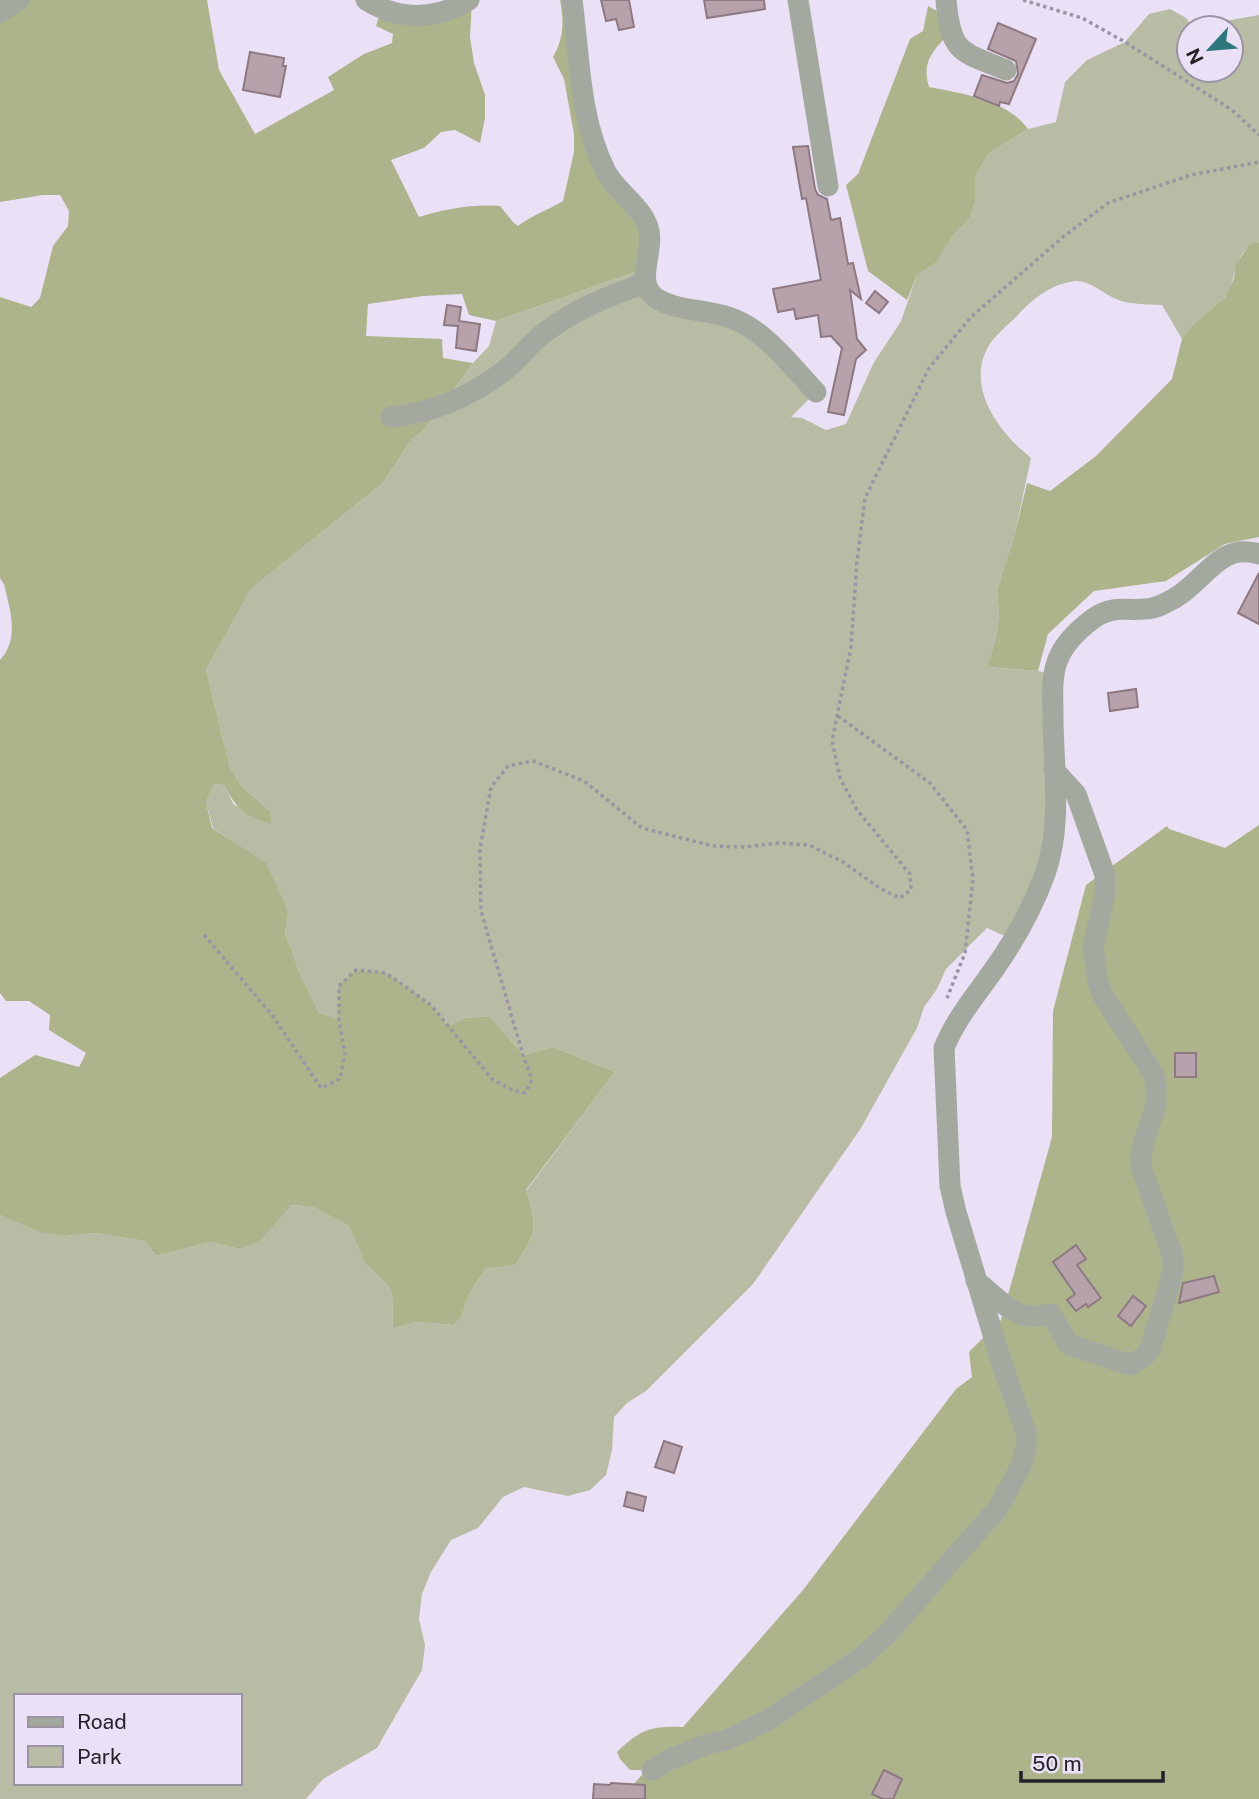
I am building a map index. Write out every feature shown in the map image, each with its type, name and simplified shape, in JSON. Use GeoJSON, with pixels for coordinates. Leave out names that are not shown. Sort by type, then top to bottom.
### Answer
{"type":"FeatureCollection","features":[{"type":"Feature","properties":{"kind":"street"},"geometry":{"type":"LineString","coordinates":[[0,12],[19,0]]}},
{"type":"Feature","properties":{"kind":"street"},"geometry":{"type":"LineString","coordinates":[[366,0],[381,9],[418,16],[440,14],[469,0]]}},
{"type":"Feature","properties":{"kind":"street"},"geometry":{"type":"LineString","coordinates":[[572,0],[583,105],[596,145],[614,186],[641,214],[648,227],[651,247],[645,284],[653,296],[665,303],[726,316],[761,334],[816,393]]}},
{"type":"Feature","properties":{"kind":"street"},"geometry":{"type":"LineString","coordinates":[[798,0],[828,186]]}},
{"type":"Feature","properties":{"kind":"street"},"geometry":{"type":"LineString","coordinates":[[946,0],[949,33],[957,46],[1006,70]]}},
{"type":"Feature","properties":{"kind":"street"},"geometry":{"type":"LineString","coordinates":[[391,417],[429,411],[489,382],[544,333],[573,313],[645,284]]}},
{"type":"Feature","properties":{"kind":"street"},"geometry":{"type":"LineString","coordinates":[[652,1770],[684,1753],[744,1733],[862,1657],[889,1632],[1005,1498],[1021,1466],[1026,1447],[1026,1432],[976,1281],[950,1186],[944,1048],[952,1028],[1022,926],[1050,859],[1055,836],[1052,689],[1056,664],[1062,650],[1090,621],[1114,609],[1146,610],[1163,605],[1180,595],[1228,553],[1239,551],[1259,554]]}},
{"type":"Feature","properties":{"kind":"street"},"geometry":{"type":"LineString","coordinates":[[976,1281],[1023,1315],[1032,1317],[1051,1314],[1068,1344],[1129,1365],[1144,1357],[1151,1347],[1173,1272],[1173,1257],[1142,1170],[1144,1140],[1156,1106],[1154,1075],[1102,994],[1098,982],[1093,947],[1105,894],[1105,875],[1076,794],[1054,770]]}},
{"type":"Feature","properties":{"kind":"path"},"geometry":{"type":"LineString","coordinates":[[1023,0],[1082,18],[1125,42],[1232,110],[1259,135]]}},
{"type":"Feature","properties":{"kind":"path"},"geometry":{"type":"LineString","coordinates":[[205,935],[272,1015],[321,1088],[340,1079],[345,1054],[338,1020],[339,986],[356,970],[386,973],[431,1005],[492,1079],[512,1090],[525,1093],[532,1080],[481,911],[480,849],[491,787],[508,766],[533,761],[584,781],[642,828],[713,846],[745,847],[779,843],[808,845],[843,862],[881,889],[900,898],[911,890],[911,874],[857,810],[840,778],[832,741],[851,648],[857,561],[865,498],[929,368],[971,317],[1063,237],[1108,203],[1191,175],[1259,162]]}},
{"type":"Feature","properties":{"kind":"path"},"geometry":{"type":"LineString","coordinates":[[838,716],[930,783],[967,830],[973,879],[965,953],[944,1008]]}},
{"type":"Feature","properties":{"kind":"green space"},"geometry":{"type":"Polygon","coordinates":[[[0,0],[207,0],[219,70],[255,134],[334,90],[328,77],[364,54],[392,43],[393,34],[376,26],[381,9],[472,0],[470,37],[474,63],[485,95],[485,118],[480,143],[455,130],[441,132],[424,148],[391,160],[419,217],[459,208],[500,206],[518,226],[563,201],[574,152],[574,134],[564,79],[553,57],[562,29],[560,0],[572,0],[596,145],[641,214],[646,268],[496,321],[469,315],[462,294],[423,296],[368,304],[366,336],[442,339],[443,358],[473,363],[424,430],[411,440],[383,483],[251,589],[206,670],[230,768],[242,787],[270,811],[271,824],[243,810],[224,785],[214,784],[206,802],[212,828],[266,863],[285,904],[288,915],[285,932],[300,974],[319,1013],[338,1019],[339,986],[356,970],[386,973],[431,1005],[448,1026],[465,1018],[490,1016],[523,1055],[553,1047],[615,1072],[526,1190],[533,1229],[523,1254],[515,1265],[485,1269],[468,1296],[461,1318],[453,1325],[416,1322],[393,1328],[392,1292],[365,1264],[349,1226],[313,1207],[291,1205],[261,1240],[240,1249],[210,1242],[156,1256],[145,1241],[95,1233],[66,1236],[41,1232],[0,1215],[0,1078],[35,1055],[79,1067],[86,1053],[49,1030],[50,1015],[29,1001],[6,1001],[0,993],[0,660],[10,642],[12,624],[4,584],[0,578],[0,297],[31,307],[40,298],[53,246],[68,226],[69,211],[60,195],[0,202],[0,0]]]}},
{"type":"Feature","properties":{"kind":"green space"},"geometry":{"type":"Polygon","coordinates":[[[928,6],[948,17],[949,33],[930,57],[927,70],[929,87],[996,104],[1019,119],[1028,129],[988,154],[975,177],[975,201],[970,218],[954,234],[937,262],[917,275],[907,300],[868,271],[846,185],[858,174],[910,39],[923,31],[928,6]]]}},
{"type":"Feature","properties":{"kind":"green space"},"geometry":{"type":"Polygon","coordinates":[[[1170,9],[1179,14],[1175,14],[1175,84],[1245,84],[1245,18],[1259,15],[1259,242],[1244,251],[1226,296],[1182,339],[1162,305],[1125,302],[1091,285],[1075,281],[1050,289],[1029,304],[994,339],[982,363],[981,379],[990,409],[1008,436],[1031,458],[1015,533],[997,590],[999,615],[987,667],[1054,675],[1055,811],[1013,940],[987,928],[946,969],[937,989],[924,1007],[917,1028],[861,1128],[753,1284],[646,1391],[627,1403],[614,1417],[612,1450],[606,1475],[590,1490],[568,1496],[524,1487],[503,1497],[478,1528],[451,1540],[431,1572],[422,1594],[419,1619],[425,1645],[422,1670],[377,1748],[323,1779],[306,1799],[0,1799],[0,1215],[66,1236],[95,1233],[145,1241],[156,1256],[210,1242],[240,1249],[291,1205],[313,1207],[349,1226],[365,1264],[392,1292],[393,1327],[416,1322],[453,1325],[461,1318],[468,1296],[485,1269],[515,1265],[523,1254],[533,1230],[526,1191],[615,1072],[553,1047],[523,1055],[490,1016],[465,1018],[448,1026],[431,1005],[339,986],[339,1020],[319,1013],[300,974],[285,932],[288,915],[247,852],[213,828],[206,802],[214,784],[224,785],[234,805],[270,811],[242,787],[230,768],[206,670],[251,589],[383,483],[411,440],[424,430],[473,363],[489,346],[496,321],[646,268],[645,283],[726,316],[816,392],[791,417],[802,418],[826,430],[846,424],[873,364],[901,321],[917,275],[937,262],[954,234],[970,218],[975,201],[975,177],[988,154],[1028,129],[1056,122],[1065,82],[1087,60],[1125,42],[1149,14],[1170,9]]]}},
{"type":"Feature","properties":{"kind":"green space"},"geometry":{"type":"Polygon","coordinates":[[[1259,242],[1259,537],[1225,544],[1166,581],[1094,591],[1048,634],[1038,671],[987,667],[999,615],[997,590],[1027,483],[1050,491],[1096,456],[1172,379],[1182,339],[1193,325],[1225,298],[1234,278],[1236,264],[1249,245],[1259,242]]]}},
{"type":"Feature","properties":{"kind":"green space"},"geometry":{"type":"Polygon","coordinates":[[[1259,825],[1259,1799],[621,1799],[646,1770],[630,1770],[617,1752],[647,1730],[683,1727],[803,1590],[956,1389],[972,1377],[969,1352],[1001,1320],[1052,1137],[1053,1011],[1086,885],[1167,826],[1225,848],[1259,825]]]}},
{"type":"Feature","properties":{"kind":"building"},"geometry":{"type":"Polygon","coordinates":[[[601,0],[629,0],[634,27],[619,30],[616,19],[606,21],[601,0]]]}},
{"type":"Feature","properties":{"kind":"building"},"geometry":{"type":"Polygon","coordinates":[[[704,0],[764,0],[765,9],[707,18],[704,0]]]}},
{"type":"Feature","properties":{"kind":"building"},"geometry":{"type":"Polygon","coordinates":[[[998,23],[1036,39],[1009,104],[1000,102],[999,106],[974,96],[982,75],[1007,83],[1014,81],[1018,74],[1016,61],[988,49],[998,23]]]}},
{"type":"Feature","properties":{"kind":"building"},"geometry":{"type":"Polygon","coordinates":[[[250,52],[284,58],[283,66],[286,66],[280,97],[243,90],[250,52]]]}},
{"type":"Feature","properties":{"kind":"building"},"geometry":{"type":"Polygon","coordinates":[[[808,146],[815,189],[818,195],[827,199],[831,220],[840,218],[848,264],[853,263],[861,299],[850,290],[857,339],[866,350],[856,359],[844,415],[828,412],[842,348],[831,336],[821,337],[818,315],[796,319],[794,309],[778,312],[773,289],[821,280],[806,198],[802,199],[793,147],[808,146]]]}},
{"type":"Feature","properties":{"kind":"building"},"geometry":{"type":"Polygon","coordinates":[[[875,291],[888,302],[879,313],[866,303],[875,291]]]}},
{"type":"Feature","properties":{"kind":"building"},"geometry":{"type":"Polygon","coordinates":[[[447,305],[461,307],[459,321],[480,324],[476,351],[456,348],[458,326],[444,325],[447,305]]]}},
{"type":"Feature","properties":{"kind":"building"},"geometry":{"type":"Polygon","coordinates":[[[1259,573],[1259,624],[1238,613],[1259,573]]]}},
{"type":"Feature","properties":{"kind":"building"},"geometry":{"type":"Polygon","coordinates":[[[1136,689],[1138,707],[1110,711],[1108,693],[1136,689]]]}},
{"type":"Feature","properties":{"kind":"building"},"geometry":{"type":"Polygon","coordinates":[[[1175,1053],[1196,1053],[1196,1077],[1175,1077],[1175,1053]]]}},
{"type":"Feature","properties":{"kind":"building"},"geometry":{"type":"Polygon","coordinates":[[[1076,1245],[1086,1259],[1077,1265],[1101,1298],[1076,1311],[1067,1300],[1075,1294],[1053,1262],[1076,1245]]]}},
{"type":"Feature","properties":{"kind":"building"},"geometry":{"type":"Polygon","coordinates":[[[1214,1276],[1219,1292],[1179,1303],[1183,1283],[1214,1276]]]}},
{"type":"Feature","properties":{"kind":"building"},"geometry":{"type":"Polygon","coordinates":[[[1133,1296],[1146,1306],[1131,1326],[1118,1316],[1133,1296]]]}},
{"type":"Feature","properties":{"kind":"building"},"geometry":{"type":"Polygon","coordinates":[[[664,1441],[682,1447],[674,1473],[655,1467],[664,1441]]]}},
{"type":"Feature","properties":{"kind":"building"},"geometry":{"type":"Polygon","coordinates":[[[627,1492],[646,1497],[643,1511],[624,1506],[627,1492]]]}},
{"type":"Feature","properties":{"kind":"building"},"geometry":{"type":"Polygon","coordinates":[[[884,1770],[902,1779],[893,1799],[883,1799],[872,1794],[884,1770]]]}},
{"type":"Feature","properties":{"kind":"building"},"geometry":{"type":"Polygon","coordinates":[[[594,1784],[645,1785],[645,1799],[593,1799],[594,1784]]]}}]}
